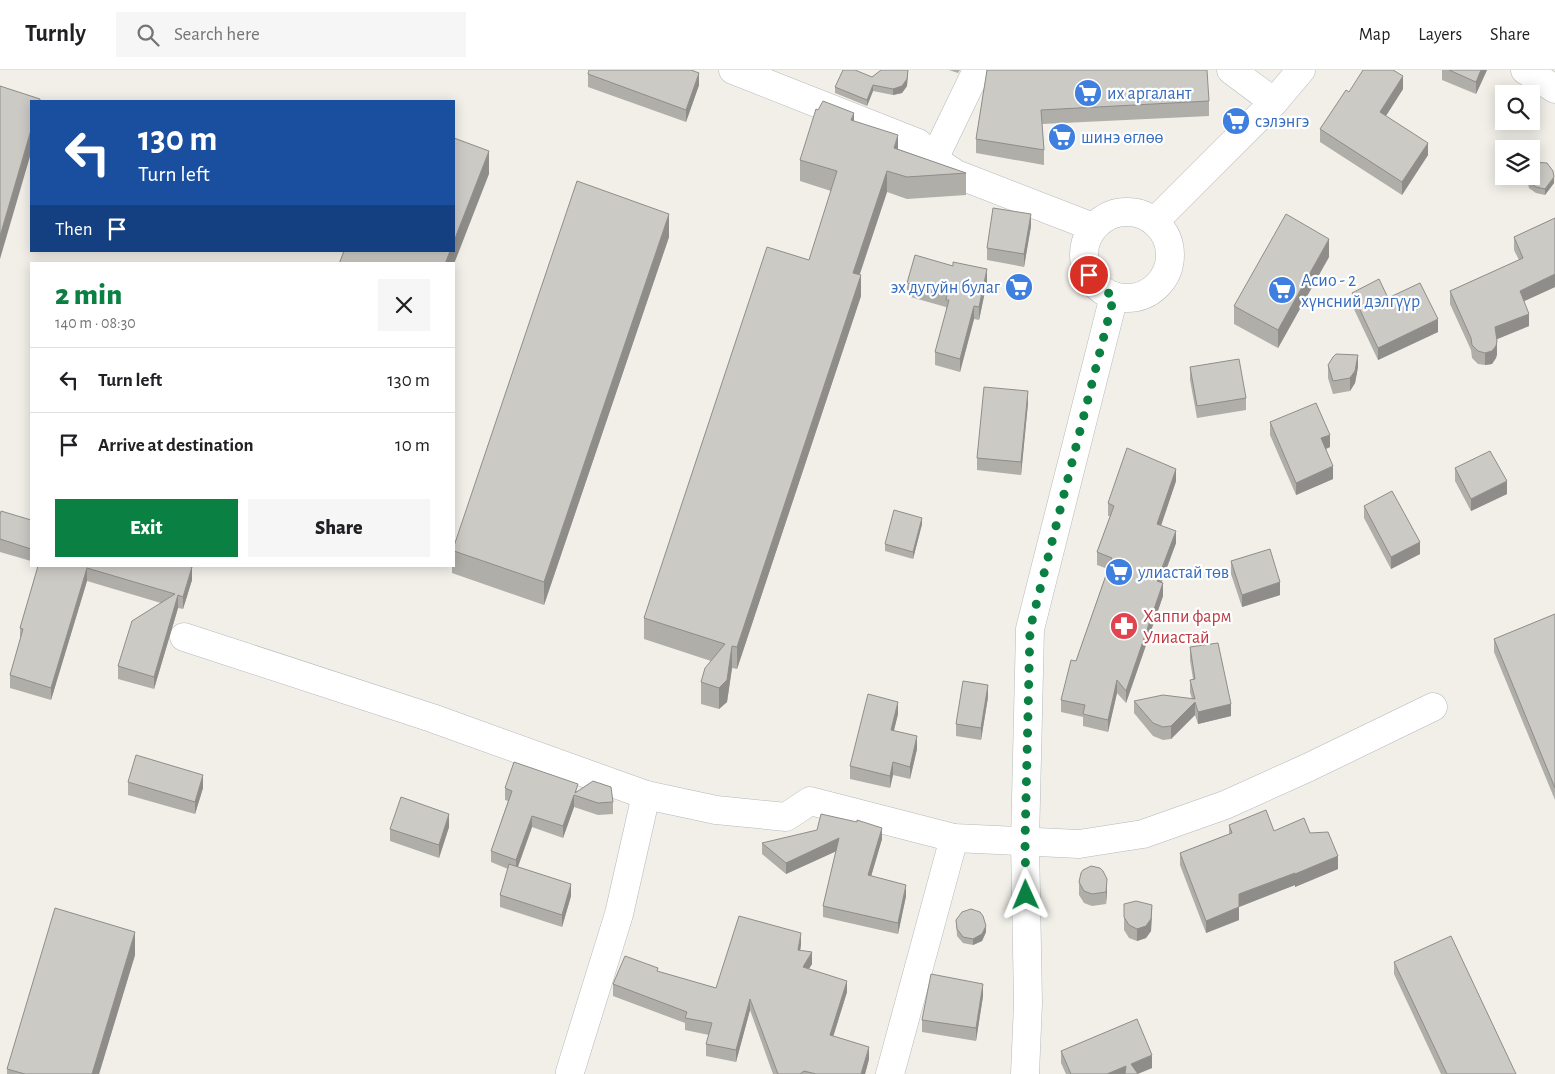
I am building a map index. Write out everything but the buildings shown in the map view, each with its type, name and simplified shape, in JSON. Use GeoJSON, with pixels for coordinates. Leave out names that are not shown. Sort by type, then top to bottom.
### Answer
{"type":"FeatureCollection","features":[{"type":"Feature","properties":{"kind":"street"},"geometry":{"type":"LineString","coordinates":[[733,70],[918,143],[934,159],[956,174],[1094,227]]}},
{"type":"Feature","properties":{"kind":"street"},"geometry":{"type":"LineString","coordinates":[[934,159],[977,70]]}},
{"type":"Feature","properties":{"kind":"street"},"geometry":{"type":"LineString","coordinates":[[1231,70],[1274,102]]}},
{"type":"Feature","properties":{"kind":"street"},"geometry":{"type":"LineString","coordinates":[[1155,221],[1274,102],[1301,70]]}},
{"type":"Feature","properties":{"kind":"street"},"geometry":{"type":"LineString","coordinates":[[1525,70],[1555,89]]}},
{"type":"Feature","properties":{"kind":"street"},"geometry":{"type":"LineString","coordinates":[[1123,211],[1140,213],[1155,221],[1165,234],[1170,250],[1168,268],[1161,282],[1148,293],[1131,298],[1114,296],[1099,288],[1089,275],[1084,259],[1086,242],[1094,227],[1106,216],[1123,211]]}},
{"type":"Feature","properties":{"kind":"street"},"geometry":{"type":"LineString","coordinates":[[1025,1074],[1028,1003],[1025,842],[1030,629],[1114,296]]}},
{"type":"Feature","properties":{"kind":"street"},"geometry":{"type":"LineString","coordinates":[[184,637],[432,718],[646,795],[716,810],[786,817],[810,801],[954,838],[1025,842],[1079,844],[1143,834],[1226,805],[1433,707]]}},
{"type":"Feature","properties":{"kind":"street"},"geometry":{"type":"LineString","coordinates":[[570,1072],[619,914],[646,795]]}},
{"type":"Feature","properties":{"kind":"street"},"geometry":{"type":"LineString","coordinates":[[890,1074],[954,838]]}},
{"type":"Feature","properties":{"kind":"place","name":"их аргалант"},"geometry":{"type":"Point","coordinates":[1088,93]}},
{"type":"Feature","properties":{"kind":"place","name":"сэлэнгэ"},"geometry":{"type":"Point","coordinates":[1236,121]}},
{"type":"Feature","properties":{"kind":"place","name":"шинэ өглөө"},"geometry":{"type":"Point","coordinates":[1062,137]}},
{"type":"Feature","properties":{"kind":"place","name":"эх дугуйн булаг"},"geometry":{"type":"Point","coordinates":[1019,287]}},
{"type":"Feature","properties":{"kind":"place","name":"Асио - 2 хүнсний дэлгүүр"},"geometry":{"type":"Point","coordinates":[1282,290]}},
{"type":"Feature","properties":{"kind":"place","name":"улиастай төв"},"geometry":{"type":"Point","coordinates":[1119,572]}},
{"type":"Feature","properties":{"kind":"place","name":"Хаппи фарм Улиастай"},"geometry":{"type":"Point","coordinates":[1124,626]}},
{"type":"Feature","properties":{"kind":"route"},"geometry":{"type":"LineString","coordinates":[[1026,895],[1025,842],[1030,629],[1114,296],[1099,288],[1089,275]]}}]}
